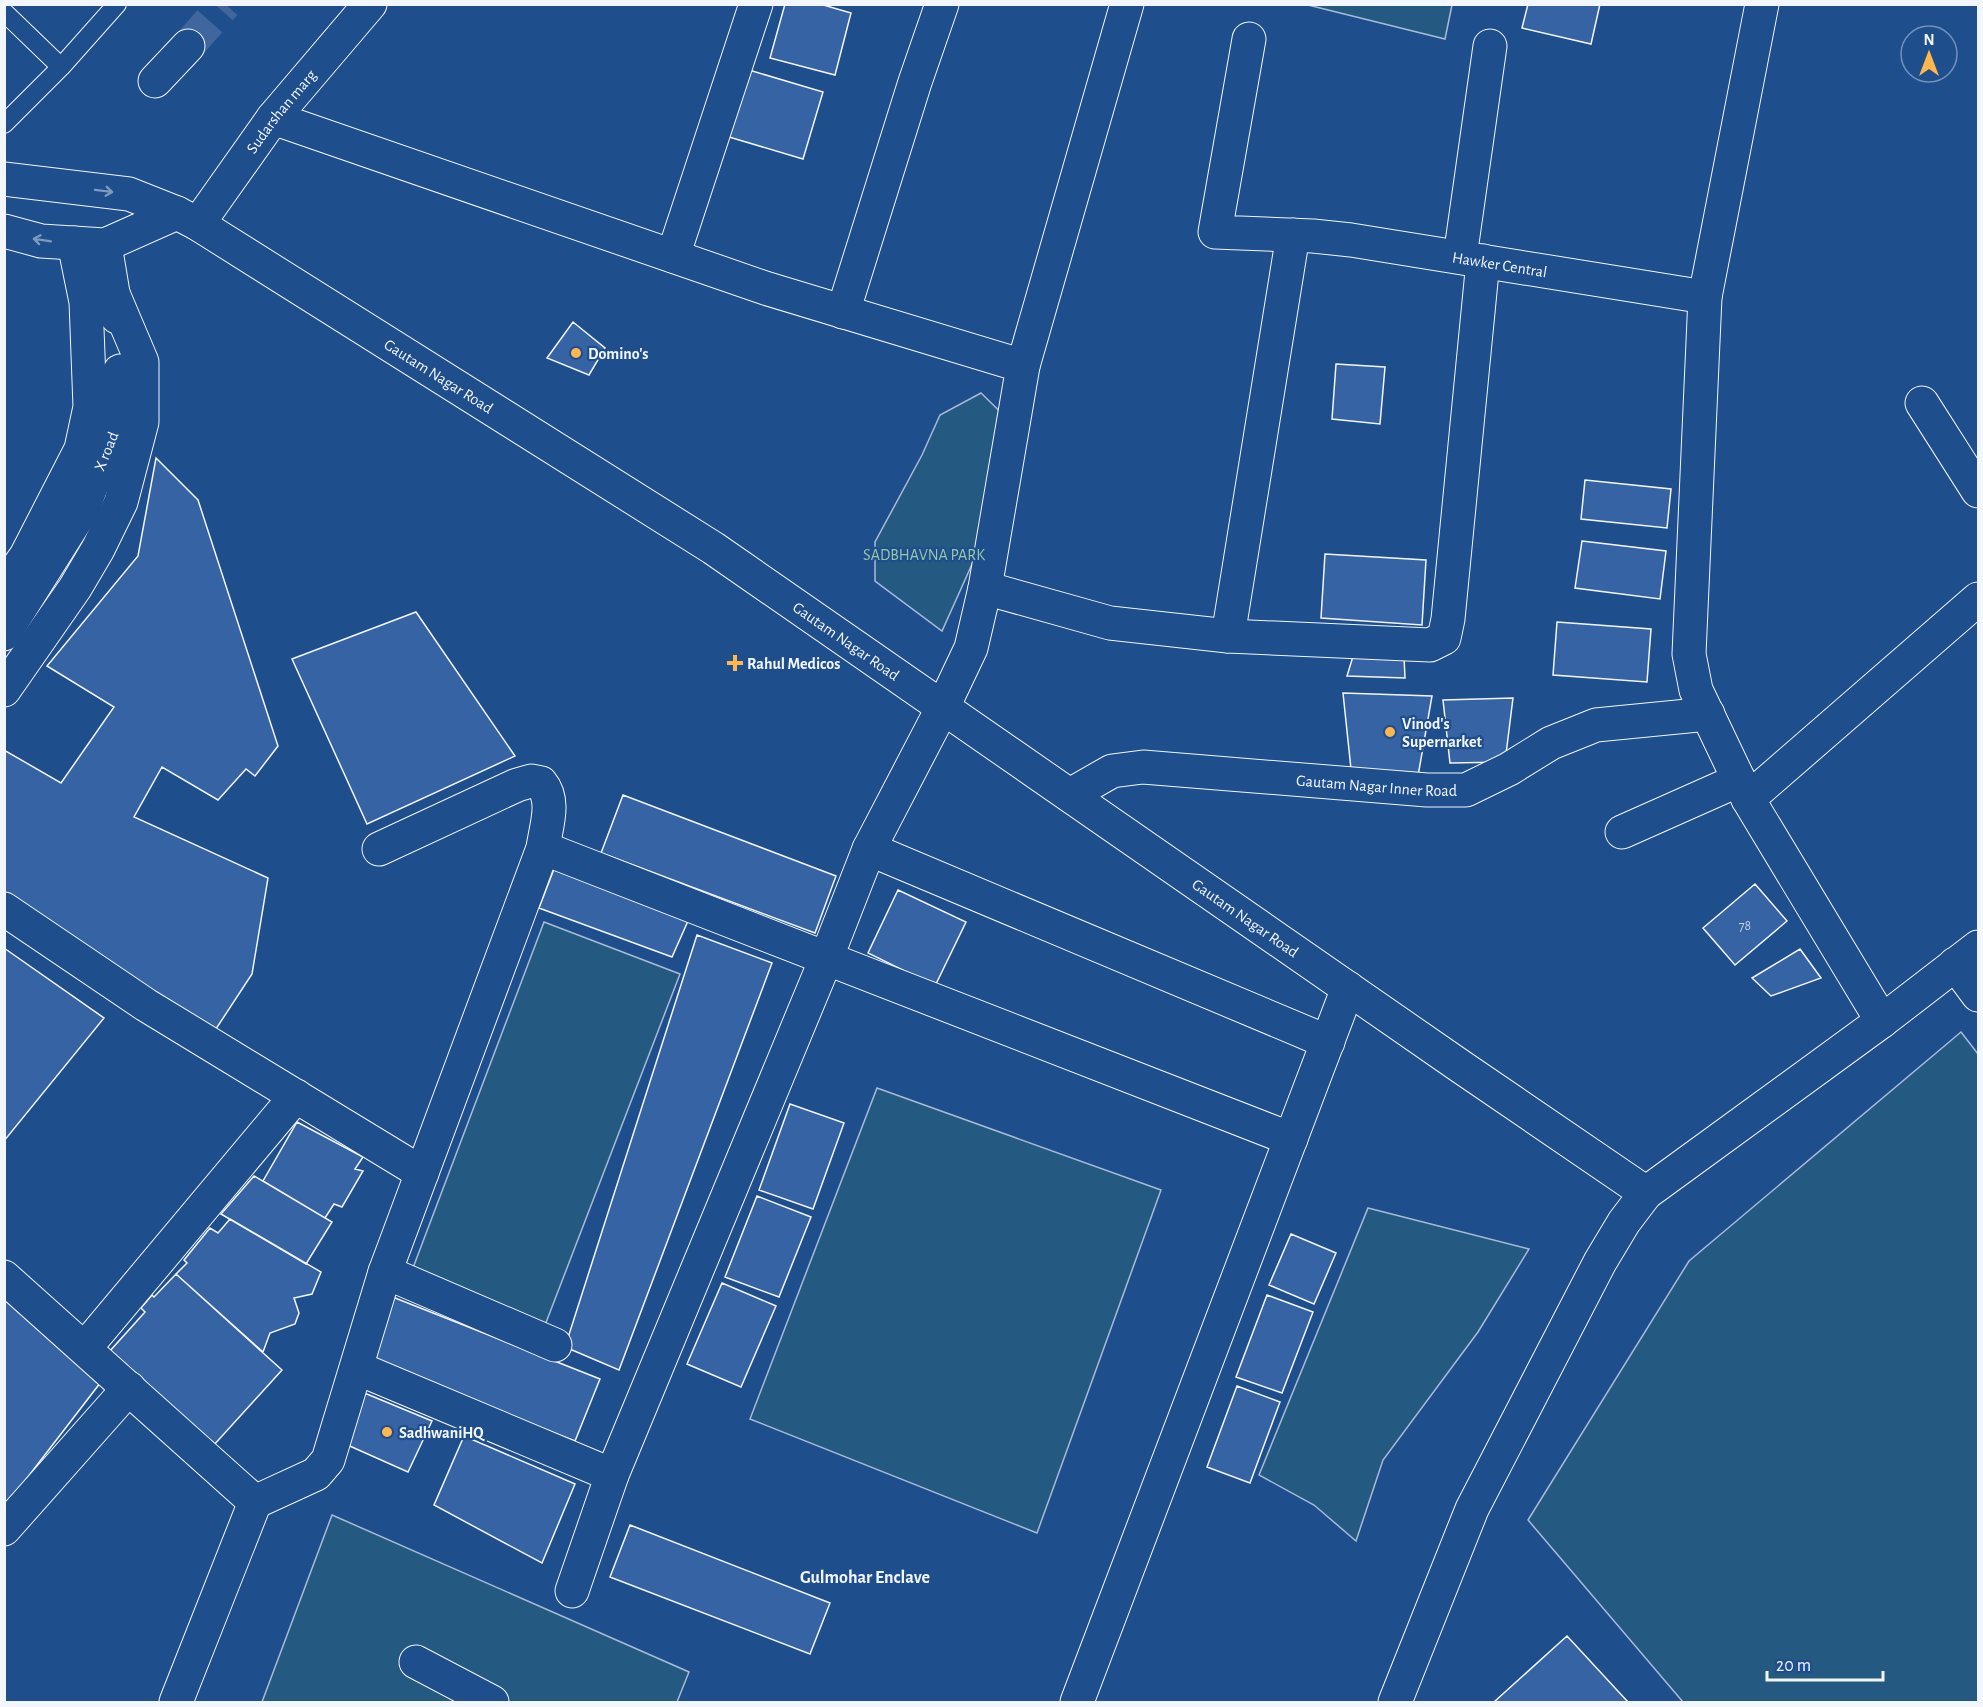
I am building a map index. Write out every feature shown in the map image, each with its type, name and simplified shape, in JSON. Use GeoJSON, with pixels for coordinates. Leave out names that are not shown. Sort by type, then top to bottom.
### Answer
{"type":"FeatureCollection","features":[{"type":"Feature","properties":{"kind":"street","name":"Sudarshan marg"},"geometry":{"type":"LineString","coordinates":[[188,218],[370,4]]}},
{"type":"Feature","properties":{"kind":"street"},"geometry":{"type":"LineString","coordinates":[[673,256],[756,4]]}},
{"type":"Feature","properties":{"kind":"street"},"geometry":{"type":"LineString","coordinates":[[843,312],[915,82],[942,4]]}},
{"type":"Feature","properties":{"kind":"street"},"geometry":{"type":"LineString","coordinates":[[572,1591],[612,1475],[826,959],[869,849],[971,648],[985,588],[1023,366],[1127,4]]}},
{"type":"Feature","properties":{"kind":"street"},"geometry":{"type":"LineString","coordinates":[[1762,4],[1705,297],[1689,654],[1696,690],[1743,790],[1882,1021]]}},
{"type":"Feature","properties":{"kind":"street","name":"Hawker Central"},"geometry":{"type":"LineString","coordinates":[[1249,39],[1215,232],[1352,240],[1705,297]]}},
{"type":"Feature","properties":{"kind":"street"},"geometry":{"type":"LineString","coordinates":[[155,81],[188,45]]}},
{"type":"Feature","properties":{"kind":"street"},"geometry":{"type":"LineString","coordinates":[[985,588],[1110,623],[1228,636],[1430,645],[1444,638],[1449,608],[1471,259],[1490,45]]}},
{"type":"Feature","properties":{"kind":"street"},"geometry":{"type":"LineString","coordinates":[[273,118],[673,256],[843,312],[1023,366]]}},
{"type":"Feature","properties":{"kind":"street","name":"Gautam Nagar Road"},"geometry":{"type":"LineString","coordinates":[[4,179],[129,194],[188,218],[712,548],[1646,1193]]}},
{"type":"Feature","properties":{"kind":"street"},"geometry":{"type":"LineString","coordinates":[[4,231],[41,241],[89,244],[188,218]]}},
{"type":"Feature","properties":{"kind":"street"},"geometry":{"type":"LineString","coordinates":[[1228,636],[1293,235]]}},
{"type":"Feature","properties":{"kind":"street"},"geometry":{"type":"LineString","coordinates":[[4,587],[15,549],[81,448],[90,407],[86,302],[89,244]]}},
{"type":"Feature","properties":{"kind":"street","name":"X road"},"geometry":{"type":"LineString","coordinates":[[4,634],[81,512],[119,418],[121,350],[114,296],[89,244]]}},
{"type":"Feature","properties":{"kind":"street"},"geometry":{"type":"LineString","coordinates":[[4,690],[75,588],[98,549],[121,502],[142,422],[142,362],[114,296]]}},
{"type":"Feature","properties":{"kind":"street"},"geometry":{"type":"LineString","coordinates":[[1922,403],[1978,491]]}},
{"type":"Feature","properties":{"kind":"street"},"geometry":{"type":"LineString","coordinates":[[1622,832],[1743,790],[1978,599]]}},
{"type":"Feature","properties":{"kind":"street","name":"Gautam Nagar Inner Road"},"geometry":{"type":"LineString","coordinates":[[1070,795],[1112,771],[1143,767],[1427,790],[1466,790],[1509,769],[1551,743],[1596,725],[1708,714]]}},
{"type":"Feature","properties":{"kind":"street"},"geometry":{"type":"LineString","coordinates":[[176,1702],[255,1502],[315,1474],[328,1460],[385,1272],[543,848],[550,802],[548,791],[541,783],[531,781],[517,784],[379,849]]}},
{"type":"Feature","properties":{"kind":"street"},"geometry":{"type":"LineString","coordinates":[[543,848],[1291,1139]]}},
{"type":"Feature","properties":{"kind":"street"},"geometry":{"type":"LineString","coordinates":[[869,849],[1328,1042]]}},
{"type":"Feature","properties":{"kind":"street"},"geometry":{"type":"LineString","coordinates":[[4,909],[146,1005],[422,1173]]}},
{"type":"Feature","properties":{"kind":"street"},"geometry":{"type":"LineString","coordinates":[[1395,1702],[1472,1509],[1600,1262],[1624,1222],[1646,1193],[1882,1021],[1967,956],[1978,995]]}},
{"type":"Feature","properties":{"kind":"street"},"geometry":{"type":"LineString","coordinates":[[1077,1702],[1348,988]]}},
{"type":"Feature","properties":{"kind":"street"},"geometry":{"type":"LineString","coordinates":[[85,1348],[296,1096]]}},
{"type":"Feature","properties":{"kind":"street"},"geometry":{"type":"LineString","coordinates":[[385,1272],[555,1345]]}},
{"type":"Feature","properties":{"kind":"street"},"geometry":{"type":"LineString","coordinates":[[4,1277],[255,1502]]}},
{"type":"Feature","properties":{"kind":"street"},"geometry":{"type":"LineString","coordinates":[[357,1368],[612,1475]]}},
{"type":"Feature","properties":{"kind":"street"},"geometry":{"type":"LineString","coordinates":[[4,1529],[129,1388]]}},
{"type":"Feature","properties":{"kind":"street"},"geometry":{"type":"LineString","coordinates":[[416,1662],[492,1702]]}},
{"type":"Feature","properties":{"kind":"lane"},"geometry":{"type":"LineString","coordinates":[[4,124],[61,67],[117,4]]}},
{"type":"Feature","properties":{"kind":"lane"},"geometry":{"type":"LineString","coordinates":[[4,12],[61,67]]}},
{"type":"Feature","properties":{"kind":"green space"},"geometry":{"type":"Polygon","coordinates":[[[1308,5],[1452,5],[1445,39],[1308,5]]]}},
{"type":"Feature","properties":{"kind":"green space","name":"SADBHAVNA PARK"},"geometry":{"type":"Polygon","coordinates":[[[981,393],[1022,433],[973,562],[942,631],[875,581],[875,542],[922,455],[940,415],[981,393]]]}},
{"type":"Feature","properties":{"kind":"green space"},"geometry":{"type":"Polygon","coordinates":[[[544,922],[680,974],[542,1333],[408,1281],[544,922]]]}},
{"type":"Feature","properties":{"kind":"green space"},"geometry":{"type":"Polygon","coordinates":[[[1961,1032],[1978,1054],[1978,1702],[1683,1702],[1528,1520],[1689,1261],[1961,1032]]]}},
{"type":"Feature","properties":{"kind":"green space"},"geometry":{"type":"Polygon","coordinates":[[[877,1088],[1161,1190],[1037,1533],[750,1419],[877,1088]]]}},
{"type":"Feature","properties":{"kind":"green space"},"geometry":{"type":"Polygon","coordinates":[[[1368,1208],[1529,1249],[1478,1332],[1383,1460],[1356,1541],[1314,1505],[1259,1475],[1368,1208]]]}},
{"type":"Feature","properties":{"kind":"green space"},"geometry":{"type":"Polygon","coordinates":[[[332,1515],[689,1672],[677,1702],[262,1702],[332,1515]]]}},
{"type":"Feature","properties":{"kind":"building"},"geometry":{"type":"Polygon","coordinates":[[[785,4],[820,4],[851,13],[835,75],[770,58],[785,4]]]}},
{"type":"Feature","properties":{"kind":"building"},"geometry":{"type":"Polygon","coordinates":[[[1528,4],[1600,4],[1591,44],[1522,28],[1528,4]]]}},
{"type":"Feature","properties":{"kind":"building"},"geometry":{"type":"Polygon","coordinates":[[[749,70],[823,92],[803,159],[729,137],[749,70]]]}},
{"type":"Feature","properties":{"kind":"building","name":"Domino's"},"geometry":{"type":"Polygon","coordinates":[[[573,322],[605,348],[589,375],[547,358],[573,322]]]}},
{"type":"Feature","properties":{"kind":"building"},"geometry":{"type":"Polygon","coordinates":[[[1336,364],[1385,367],[1380,424],[1332,419],[1336,364]]]}},
{"type":"Feature","properties":{"kind":"building"},"geometry":{"type":"Polygon","coordinates":[[[156,458],[198,500],[278,746],[255,776],[246,769],[218,800],[162,767],[134,817],[268,878],[252,974],[210,1038],[4,896],[4,750],[61,783],[114,707],[47,666],[138,556],[156,458]]]}},
{"type":"Feature","properties":{"kind":"building"},"geometry":{"type":"Polygon","coordinates":[[[1585,480],[1671,489],[1667,528],[1581,519],[1585,480]]]}},
{"type":"Feature","properties":{"kind":"building"},"geometry":{"type":"Polygon","coordinates":[[[1582,541],[1666,551],[1660,599],[1575,588],[1582,541]]]}},
{"type":"Feature","properties":{"kind":"building"},"geometry":{"type":"Polygon","coordinates":[[[1325,554],[1426,560],[1422,625],[1321,618],[1325,554]]]}},
{"type":"Feature","properties":{"kind":"building"},"geometry":{"type":"Polygon","coordinates":[[[416,612],[515,756],[367,824],[292,659],[416,612]]]}},
{"type":"Feature","properties":{"kind":"building"},"geometry":{"type":"Polygon","coordinates":[[[1557,622],[1651,629],[1647,682],[1553,675],[1557,622]]]}},
{"type":"Feature","properties":{"kind":"building"},"geometry":{"type":"Polygon","coordinates":[[[1354,653],[1404,657],[1405,678],[1347,676],[1354,653]]]}},
{"type":"Feature","properties":{"kind":"building"},"geometry":{"type":"Polygon","coordinates":[[[1343,693],[1432,696],[1418,776],[1351,769],[1343,693]]]}},
{"type":"Feature","properties":{"kind":"building"},"geometry":{"type":"Polygon","coordinates":[[[1513,698],[1505,762],[1450,763],[1443,700],[1513,698]]]}},
{"type":"Feature","properties":{"kind":"building"},"geometry":{"type":"Polygon","coordinates":[[[623,795],[836,876],[815,933],[601,853],[623,795]]]}},
{"type":"Feature","properties":{"kind":"building"},"geometry":{"type":"Polygon","coordinates":[[[554,869],[688,921],[672,957],[539,908],[554,869]]]}},
{"type":"Feature","properties":{"kind":"building"},"geometry":{"type":"Polygon","coordinates":[[[1755,884],[1787,921],[1735,965],[1703,928],[1755,884]]]}},
{"type":"Feature","properties":{"kind":"building"},"geometry":{"type":"Polygon","coordinates":[[[898,890],[966,922],[935,986],[868,953],[898,890]]]}},
{"type":"Feature","properties":{"kind":"building"},"geometry":{"type":"Polygon","coordinates":[[[697,935],[772,963],[619,1370],[565,1347],[697,935]]]}},
{"type":"Feature","properties":{"kind":"building"},"geometry":{"type":"Polygon","coordinates":[[[4,948],[104,1018],[4,1141],[4,948]]]}},
{"type":"Feature","properties":{"kind":"building"},"geometry":{"type":"Polygon","coordinates":[[[1800,949],[1821,978],[1771,996],[1752,978],[1800,949]]]}},
{"type":"Feature","properties":{"kind":"building"},"geometry":{"type":"Polygon","coordinates":[[[790,1104],[844,1123],[813,1209],[759,1190],[790,1104]]]}},
{"type":"Feature","properties":{"kind":"building"},"geometry":{"type":"Polygon","coordinates":[[[297,1122],[363,1157],[355,1169],[363,1171],[342,1207],[334,1204],[325,1218],[263,1181],[297,1122]]]}},
{"type":"Feature","properties":{"kind":"building"},"geometry":{"type":"Polygon","coordinates":[[[254,1176],[332,1222],[306,1264],[221,1214],[254,1176]]]}},
{"type":"Feature","properties":{"kind":"building"},"geometry":{"type":"Polygon","coordinates":[[[757,1196],[811,1217],[779,1297],[725,1277],[757,1196]]]}},
{"type":"Feature","properties":{"kind":"building"},"geometry":{"type":"Polygon","coordinates":[[[230,1219],[321,1272],[312,1294],[294,1298],[299,1313],[295,1324],[270,1333],[263,1352],[176,1274],[187,1263],[184,1260],[210,1228],[218,1233],[230,1219]]]}},
{"type":"Feature","properties":{"kind":"building"},"geometry":{"type":"Polygon","coordinates":[[[1291,1234],[1336,1253],[1314,1304],[1269,1285],[1291,1234]]]}},
{"type":"Feature","properties":{"kind":"building"},"geometry":{"type":"Polygon","coordinates":[[[176,1274],[282,1370],[213,1446],[109,1352],[145,1312],[141,1308],[152,1295],[154,1297],[176,1274]]]}},
{"type":"Feature","properties":{"kind":"building"},"geometry":{"type":"Polygon","coordinates":[[[722,1283],[776,1306],[741,1387],[687,1364],[722,1283]]]}},
{"type":"Feature","properties":{"kind":"building"},"geometry":{"type":"Polygon","coordinates":[[[4,1293],[104,1378],[4,1508],[4,1293]]]}},
{"type":"Feature","properties":{"kind":"building"},"geometry":{"type":"Polygon","coordinates":[[[1267,1295],[1313,1312],[1282,1393],[1236,1377],[1267,1295]]]}},
{"type":"Feature","properties":{"kind":"building"},"geometry":{"type":"Polygon","coordinates":[[[390,1296],[600,1379],[575,1441],[370,1363],[390,1296]]]}},
{"type":"Feature","properties":{"kind":"building"},"geometry":{"type":"Polygon","coordinates":[[[1237,1386],[1280,1402],[1250,1483],[1207,1467],[1237,1386]]]}},
{"type":"Feature","properties":{"kind":"building","name":"SadhwaniHQ"},"geometry":{"type":"Polygon","coordinates":[[[362,1392],[432,1421],[408,1472],[343,1443],[362,1392]]]}},
{"type":"Feature","properties":{"kind":"building"},"geometry":{"type":"Polygon","coordinates":[[[464,1436],[575,1484],[542,1563],[434,1505],[464,1436]]]}},
{"type":"Feature","properties":{"kind":"building"},"geometry":{"type":"Polygon","coordinates":[[[630,1525],[830,1603],[810,1654],[610,1577],[630,1525]]]}},
{"type":"Feature","properties":{"kind":"building"},"geometry":{"type":"Polygon","coordinates":[[[1567,1636],[1628,1702],[1494,1702],[1567,1636]]]}},
{"type":"Feature","properties":{"kind":"tunnel"},"geometry":{"type":"LineString","coordinates":[[188,46],[225,4]]}},
{"type":"Feature","properties":{"kind":"place","name":"Domino's"},"geometry":{"type":"Point","coordinates":[576,353]}},
{"type":"Feature","properties":{"kind":"place","name":"Rahul Medicos"},"geometry":{"type":"Point","coordinates":[735,663]}},
{"type":"Feature","properties":{"kind":"place","name":"Vinod's Supernarket"},"geometry":{"type":"Point","coordinates":[1390,732]}},
{"type":"Feature","properties":{"kind":"place","name":"SadhwaniHQ"},"geometry":{"type":"Point","coordinates":[387,1432]}},
{"type":"Feature","properties":{"kind":"district","name":"Gulmohar Enclave"},"geometry":{"type":"Point","coordinates":[865,1577]}}]}
